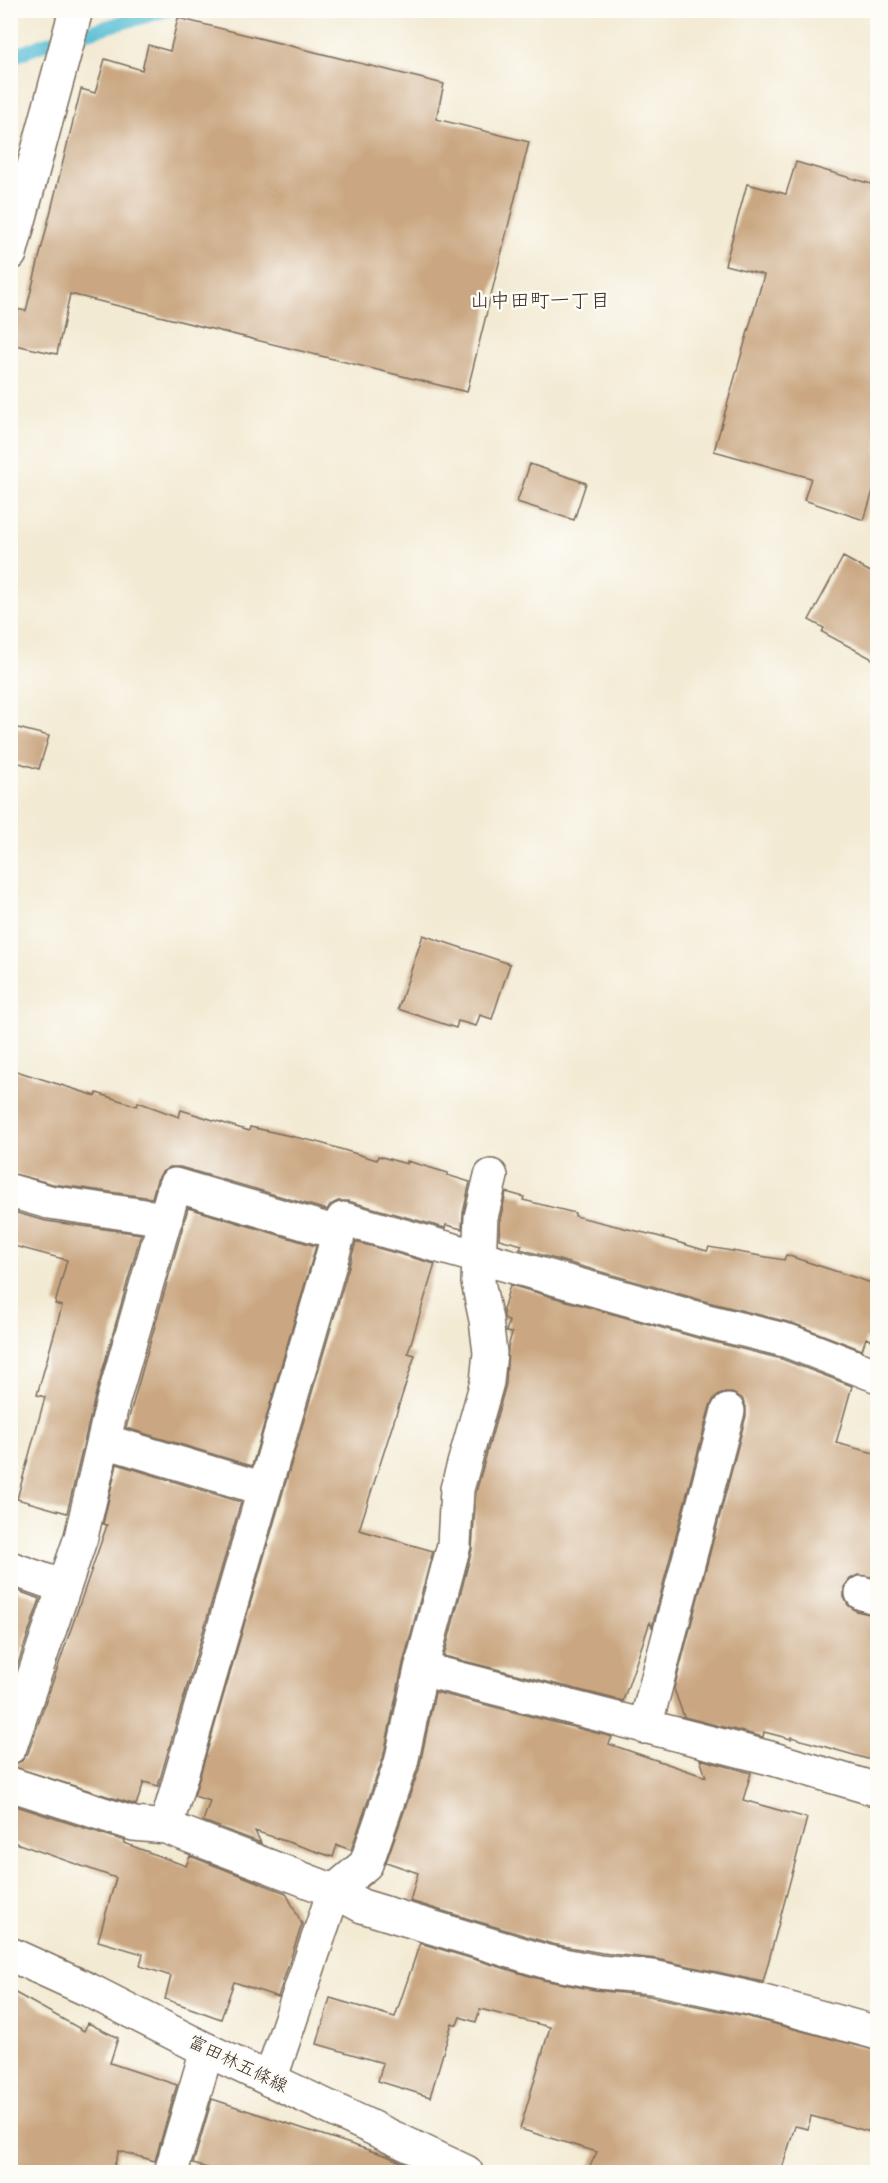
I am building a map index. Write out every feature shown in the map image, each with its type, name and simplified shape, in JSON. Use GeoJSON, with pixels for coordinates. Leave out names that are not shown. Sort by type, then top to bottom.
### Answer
{"type":"FeatureCollection","features":[{"type":"Feature","properties":{"kind":"street"},"geometry":{"type":"LineString","coordinates":[[10,254],[76,10]]}},
{"type":"Feature","properties":{"kind":"street"},"geometry":{"type":"LineString","coordinates":[[270,2079],[334,1891],[366,1864],[401,1763],[421,1670],[454,1545],[457,1489],[487,1382],[490,1353],[478,1282],[481,1217],[491,1176]]}},
{"type":"Feature","properties":{"kind":"street"},"geometry":{"type":"LineString","coordinates":[[10,1747],[81,1537],[113,1401],[175,1185],[338,1233]]}},
{"type":"Feature","properties":{"kind":"street"},"geometry":{"type":"LineString","coordinates":[[10,1191],[49,1202],[166,1219]]}},
{"type":"Feature","properties":{"kind":"street"},"geometry":{"type":"LineString","coordinates":[[166,1827],[343,1219],[703,1320],[788,1341],[878,1376]]}},
{"type":"Feature","properties":{"kind":"street"},"geometry":{"type":"LineString","coordinates":[[645,1727],[728,1411]]}},
{"type":"Feature","properties":{"kind":"street"},"geometry":{"type":"LineString","coordinates":[[105,1441],[264,1489]]}},
{"type":"Feature","properties":{"kind":"street"},"geometry":{"type":"LineString","coordinates":[[10,1568],[64,1587]]}},
{"type":"Feature","properties":{"kind":"street"},"geometry":{"type":"LineString","coordinates":[[421,1670],[770,1758],[878,1790]]}},
{"type":"Feature","properties":{"kind":"street"},"geometry":{"type":"LineString","coordinates":[[10,1784],[134,1824],[166,1827],[334,1891],[362,1906],[547,1962],[598,1972],[652,1977],[749,1998],[878,2033]]}},
{"type":"Feature","properties":{"kind":"street","name":"富田林五條線"},"geometry":{"type":"LineString","coordinates":[[10,1954],[466,2172]]}},
{"type":"Feature","properties":{"kind":"street"},"geometry":{"type":"LineString","coordinates":[[171,2172],[207,2050]]}},
{"type":"Feature","properties":{"kind":"building"},"geometry":{"type":"Polygon","coordinates":[[[178,18],[444,84],[436,119],[529,142],[467,392],[70,294],[57,354],[10,344],[10,308],[26,311],[81,89],[95,93],[105,59],[142,70],[148,45],[170,51],[178,18]]]}},
{"type":"Feature","properties":{"kind":"building"},"geometry":{"type":"Polygon","coordinates":[[[796,162],[878,186],[878,475],[864,520],[804,500],[811,478],[714,451],[764,275],[725,265],[747,184],[786,194],[796,162]]]}},
{"type":"Feature","properties":{"kind":"building"},"geometry":{"type":"Polygon","coordinates":[[[530,464],[586,483],[574,520],[517,502],[530,464]]]}},
{"type":"Feature","properties":{"kind":"building"},"geometry":{"type":"Polygon","coordinates":[[[843,557],[878,576],[878,662],[822,632],[824,628],[809,620],[843,557]]]}},
{"type":"Feature","properties":{"kind":"building"},"geometry":{"type":"Polygon","coordinates":[[[10,726],[49,736],[39,769],[10,760],[10,726]]]}},
{"type":"Feature","properties":{"kind":"building"},"geometry":{"type":"Polygon","coordinates":[[[423,935],[510,964],[492,1019],[480,1015],[476,1026],[458,1021],[456,1028],[398,1009],[423,935]]]}},
{"type":"Feature","properties":{"kind":"building"},"geometry":{"type":"Polygon","coordinates":[[[10,1069],[96,1096],[97,1093],[137,1106],[138,1102],[179,1117],[181,1110],[249,1131],[250,1127],[317,1142],[377,1160],[378,1156],[407,1164],[407,1161],[448,1173],[447,1175],[470,1182],[462,1229],[446,1225],[445,1228],[348,1201],[338,1201],[330,1205],[327,1210],[180,1167],[170,1167],[162,1172],[152,1198],[53,1184],[10,1173],[10,1069]]]}},
{"type":"Feature","properties":{"kind":"building"},"geometry":{"type":"Polygon","coordinates":[[[506,1192],[524,1197],[523,1200],[575,1213],[575,1216],[707,1251],[709,1247],[784,1260],[786,1255],[878,1285],[878,1343],[866,1338],[862,1350],[792,1323],[520,1249],[522,1245],[499,1239],[500,1220],[506,1192]]]}},
{"type":"Feature","properties":{"kind":"building"},"geometry":{"type":"Polygon","coordinates":[[[188,1208],[316,1246],[252,1466],[126,1428],[188,1208]]]}},
{"type":"Feature","properties":{"kind":"building"},"geometry":{"type":"Polygon","coordinates":[[[10,1211],[46,1221],[141,1234],[95,1397],[67,1513],[17,1499],[45,1397],[37,1395],[62,1306],[55,1304],[67,1260],[10,1245],[10,1211]]]}},
{"type":"Feature","properties":{"kind":"building"},"geometry":{"type":"Polygon","coordinates":[[[356,1242],[435,1264],[408,1353],[415,1355],[359,1530],[433,1551],[403,1664],[383,1758],[351,1850],[337,1845],[333,1857],[255,1831],[261,1843],[203,1821],[210,1801],[194,1796],[356,1242]]]}},
{"type":"Feature","properties":{"kind":"building"},"geometry":{"type":"Polygon","coordinates":[[[510,1285],[782,1359],[852,1386],[836,1443],[878,1454],[878,1578],[858,1575],[850,1579],[844,1587],[844,1597],[848,1605],[856,1611],[878,1616],[878,1762],[791,1737],[791,1739],[764,1732],[763,1737],[684,1717],[674,1689],[746,1416],[746,1407],[742,1398],[732,1393],[723,1393],[715,1397],[710,1406],[652,1627],[650,1622],[623,1701],[444,1656],[472,1550],[476,1492],[506,1384],[508,1347],[512,1333],[506,1332],[509,1321],[505,1320],[503,1310],[510,1285]]]}},
{"type":"Feature","properties":{"kind":"building"},"geometry":{"type":"Polygon","coordinates":[[[117,1464],[241,1502],[158,1786],[144,1782],[136,1805],[10,1766],[22,1761],[28,1753],[107,1525],[103,1524],[117,1464]]]}},
{"type":"Feature","properties":{"kind":"building"},"geometry":{"type":"Polygon","coordinates":[[[10,1588],[40,1599],[10,1687],[10,1588]]]}},
{"type":"Feature","properties":{"kind":"building"},"geometry":{"type":"Polygon","coordinates":[[[435,1692],[612,1737],[609,1744],[706,1777],[700,1759],[751,1773],[743,1800],[807,1818],[763,1982],[656,1959],[552,1944],[410,1901],[418,1873],[386,1862],[419,1769],[435,1692]]]}},
{"type":"Feature","properties":{"kind":"building"},"geometry":{"type":"Polygon","coordinates":[[[10,1804],[125,1841],[124,1843],[186,1866],[190,1856],[286,1893],[302,1924],[278,1997],[234,1982],[221,2019],[165,1999],[171,1976],[140,1966],[143,1954],[98,1941],[116,1878],[10,1841],[10,1804]]]}},
{"type":"Feature","properties":{"kind":"building"},"geometry":{"type":"Polygon","coordinates":[[[420,1943],[543,1980],[595,1990],[649,1996],[745,2016],[878,2051],[878,2134],[811,2116],[808,2129],[795,2126],[781,2172],[587,2172],[597,2152],[520,2129],[550,2027],[480,2009],[476,2022],[460,2017],[457,2025],[452,2023],[430,2097],[378,2081],[383,2063],[317,2044],[330,1998],[395,2017],[420,1943]]]}},
{"type":"Feature","properties":{"kind":"building"},"geometry":{"type":"Polygon","coordinates":[[[10,1990],[84,2031],[88,2023],[118,2038],[110,2063],[177,2085],[155,2161],[119,2151],[112,2172],[10,2172],[10,1990]]]}},
{"type":"Feature","properties":{"kind":"building"},"geometry":{"type":"Polygon","coordinates":[[[212,2099],[387,2156],[418,2172],[222,2172],[193,2164],[212,2099]]]}},
{"type":"Feature","properties":{"kind":"waterway"},"geometry":{"type":"LineString","coordinates":[[10,58],[44,44],[168,10]]}},
{"type":"Feature","properties":{"kind":"district","name":"山中田町一丁目"},"geometry":{"type":"Point","coordinates":[540,300]}}]}
